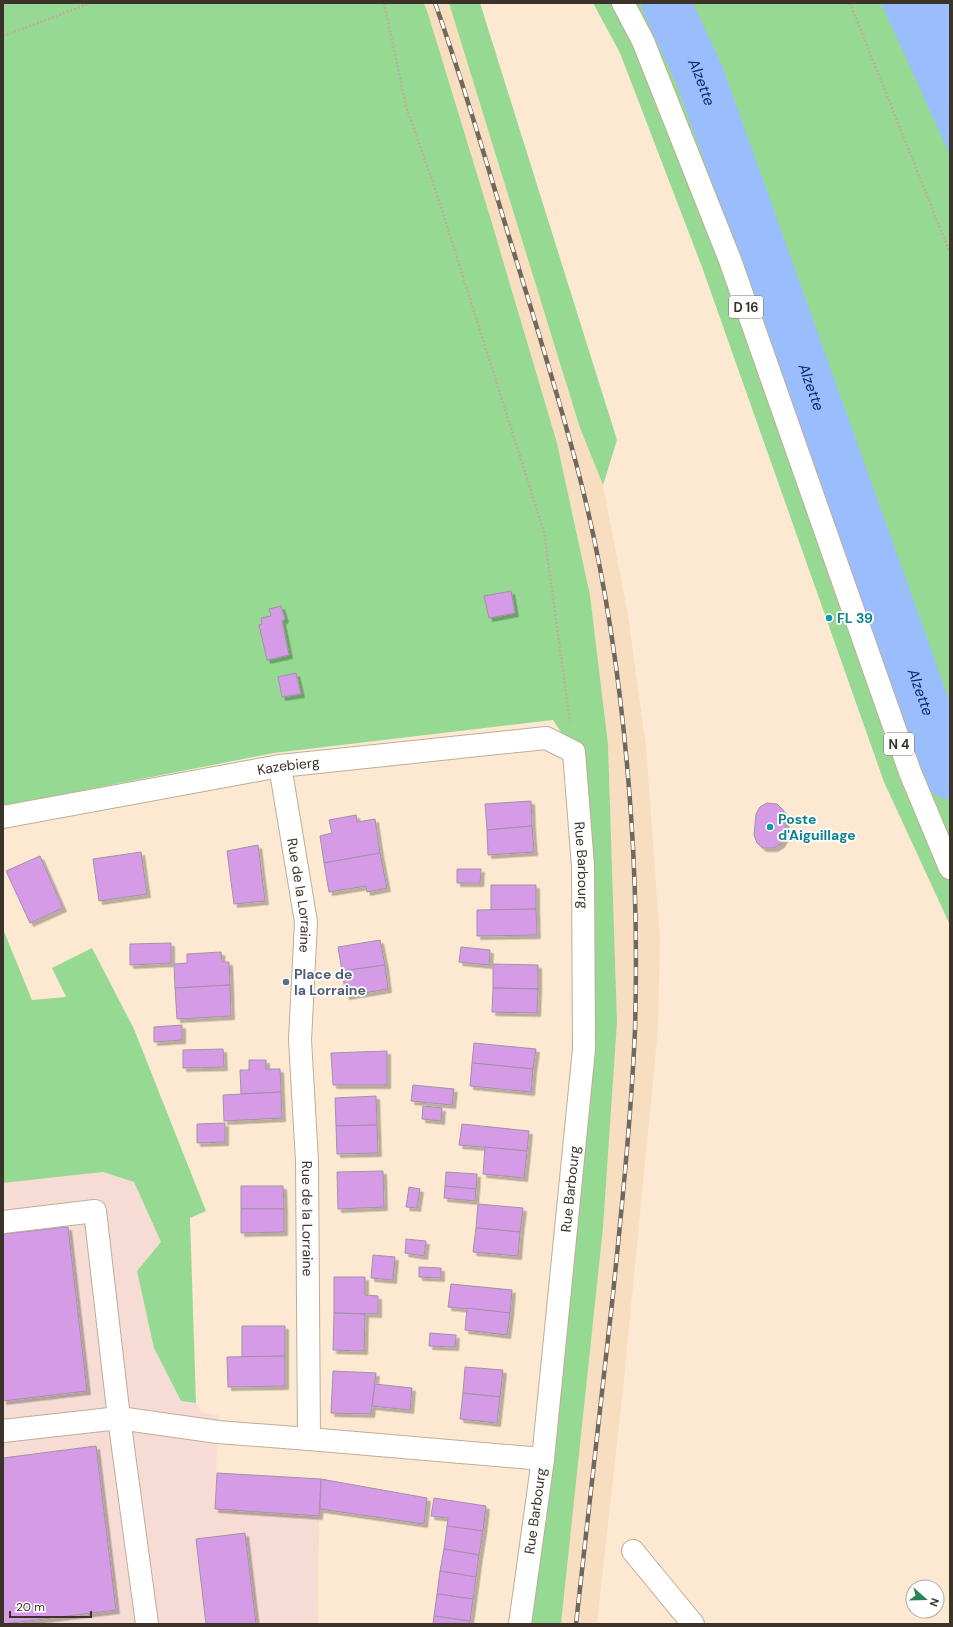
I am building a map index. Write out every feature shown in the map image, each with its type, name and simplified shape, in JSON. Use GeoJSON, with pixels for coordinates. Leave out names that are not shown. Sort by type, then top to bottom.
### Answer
{"type":"FeatureCollection","features":[{"type":"Feature","properties":{"kind":"street","name":"D 16"},"geometry":{"type":"LineString","coordinates":[[623,3],[643,41],[730,260],[855,617]]}},
{"type":"Feature","properties":{"kind":"street","name":"N 4"},"geometry":{"type":"LineString","coordinates":[[855,617],[910,772],[950,868]]}},
{"type":"Feature","properties":{"kind":"street","name":"Kazebierg"},"geometry":{"type":"LineString","coordinates":[[3,817],[280,766],[546,738],[574,752]]}},
{"type":"Feature","properties":{"kind":"street","name":"Rue Barbourg"},"geometry":{"type":"LineString","coordinates":[[520,1624],[543,1459],[584,1049],[583,866],[574,752]]}},
{"type":"Feature","properties":{"kind":"street","name":"Rue de la Lorraine"},"geometry":{"type":"LineString","coordinates":[[280,766],[306,922],[300,1040],[307,1161],[309,1439]]}},
{"type":"Feature","properties":{"kind":"street"},"geometry":{"type":"LineString","coordinates":[[3,1222],[95,1211],[119,1418],[147,1624]]}},
{"type":"Feature","properties":{"kind":"street"},"geometry":{"type":"LineString","coordinates":[[3,1431],[119,1418],[218,1432],[543,1459]]}},
{"type":"Feature","properties":{"kind":"street"},"geometry":{"type":"LineString","coordinates":[[633,1551],[693,1624]]}},
{"type":"Feature","properties":{"kind":"path"},"geometry":{"type":"LineString","coordinates":[[3,36],[91,3]]}},
{"type":"Feature","properties":{"kind":"path"},"geometry":{"type":"LineString","coordinates":[[384,3],[406,106],[438,198],[544,532],[574,752]]}},
{"type":"Feature","properties":{"kind":"path"},"geometry":{"type":"LineString","coordinates":[[850,3],[950,253]]}},
{"type":"Feature","properties":{"kind":"shaded area"},"geometry":{"type":"Polygon","coordinates":[[[424,3],[449,3],[452,11],[515,212],[580,428],[603,485],[628,615],[646,746],[660,939],[658,1029],[623,1389],[597,1624],[561,1624],[603,1228],[617,1022],[608,744],[590,595],[557,443],[491,220],[424,3]]]}},
{"type":"Feature","properties":{"kind":"shaded area"},"geometry":{"type":"Polygon","coordinates":[[[103,1172],[134,1182],[161,1242],[137,1271],[181,1401],[196,1403],[201,1412],[218,1415],[215,1509],[319,1516],[318,1624],[3,1624],[3,1183],[103,1172]]]}},
{"type":"Feature","properties":{"kind":"green space"},"geometry":{"type":"Polygon","coordinates":[[[3,3],[424,3],[429,17],[557,443],[590,595],[608,744],[617,1022],[603,1228],[561,1624],[520,1624],[584,1049],[574,752],[553,720],[274,753],[3,806],[3,3]]]}},
{"type":"Feature","properties":{"kind":"green space"},"geometry":{"type":"Polygon","coordinates":[[[449,3],[480,3],[617,440],[603,485],[580,428],[449,3]]]}},
{"type":"Feature","properties":{"kind":"green space"},"geometry":{"type":"Polygon","coordinates":[[[593,3],[950,3],[950,925],[884,782],[702,267],[620,53],[593,3]]]}},
{"type":"Feature","properties":{"kind":"green space"},"geometry":{"type":"Polygon","coordinates":[[[3,929],[32,1000],[66,997],[52,968],[92,948],[134,1029],[206,1211],[190,1218],[196,1403],[181,1401],[154,1348],[137,1271],[161,1242],[134,1182],[103,1172],[3,1183],[3,929]]]}},
{"type":"Feature","properties":{"kind":"water"},"geometry":{"type":"Polygon","coordinates":[[[881,3],[950,3],[950,155],[881,3]]]}},
{"type":"Feature","properties":{"kind":"building"},"geometry":{"type":"Polygon","coordinates":[[[511,591],[515,613],[489,618],[484,596],[511,591]]]}},
{"type":"Feature","properties":{"kind":"building"},"geometry":{"type":"Polygon","coordinates":[[[281,606],[285,619],[282,621],[289,655],[267,660],[259,625],[262,624],[261,618],[271,616],[269,609],[281,606]]]}},
{"type":"Feature","properties":{"kind":"building"},"geometry":{"type":"Polygon","coordinates":[[[296,673],[301,694],[282,697],[278,677],[296,673]]]}},
{"type":"Feature","properties":{"kind":"building"},"geometry":{"type":"Polygon","coordinates":[[[531,801],[532,826],[487,830],[485,804],[531,801]]]}},
{"type":"Feature","properties":{"kind":"building","name":"Poste d'Aiguillage"},"geometry":{"type":"Polygon","coordinates":[[[767,803],[777,804],[783,810],[786,818],[784,838],[781,844],[774,848],[763,848],[757,843],[754,835],[756,814],[760,807],[767,803]]]}},
{"type":"Feature","properties":{"kind":"building"},"geometry":{"type":"Polygon","coordinates":[[[356,815],[357,822],[375,819],[380,853],[324,863],[320,836],[332,833],[329,820],[356,815]]]}},
{"type":"Feature","properties":{"kind":"building"},"geometry":{"type":"Polygon","coordinates":[[[532,826],[534,852],[488,855],[487,830],[532,826]]]}},
{"type":"Feature","properties":{"kind":"building"},"geometry":{"type":"Polygon","coordinates":[[[258,845],[265,901],[234,904],[227,851],[258,845]]]}},
{"type":"Feature","properties":{"kind":"building"},"geometry":{"type":"Polygon","coordinates":[[[141,852],[147,894],[99,901],[93,859],[141,852]]]}},
{"type":"Feature","properties":{"kind":"building"},"geometry":{"type":"Polygon","coordinates":[[[380,853],[387,888],[367,892],[366,886],[329,892],[324,863],[380,853]]]}},
{"type":"Feature","properties":{"kind":"building"},"geometry":{"type":"Polygon","coordinates":[[[40,856],[63,908],[30,923],[6,871],[40,856]]]}},
{"type":"Feature","properties":{"kind":"building"},"geometry":{"type":"Polygon","coordinates":[[[457,869],[481,869],[480,883],[457,883],[457,869]]]}},
{"type":"Feature","properties":{"kind":"building"},"geometry":{"type":"Polygon","coordinates":[[[491,885],[536,885],[536,909],[491,910],[491,885]]]}},
{"type":"Feature","properties":{"kind":"building"},"geometry":{"type":"Polygon","coordinates":[[[536,909],[537,935],[477,936],[477,910],[536,909]]]}},
{"type":"Feature","properties":{"kind":"building"},"geometry":{"type":"Polygon","coordinates":[[[380,940],[385,965],[342,971],[338,947],[380,940]]]}},
{"type":"Feature","properties":{"kind":"building"},"geometry":{"type":"Polygon","coordinates":[[[171,943],[171,963],[130,965],[130,944],[171,943]]]}},
{"type":"Feature","properties":{"kind":"building"},"geometry":{"type":"Polygon","coordinates":[[[461,947],[490,950],[489,965],[459,962],[461,947]]]}},
{"type":"Feature","properties":{"kind":"building"},"geometry":{"type":"Polygon","coordinates":[[[221,952],[222,962],[229,962],[230,985],[175,988],[174,964],[187,963],[187,954],[221,952]]]}},
{"type":"Feature","properties":{"kind":"building"},"geometry":{"type":"Polygon","coordinates":[[[493,964],[538,965],[538,989],[493,988],[493,964]]]}},
{"type":"Feature","properties":{"kind":"building"},"geometry":{"type":"Polygon","coordinates":[[[385,965],[388,989],[346,996],[342,971],[385,965]]]}},
{"type":"Feature","properties":{"kind":"building"},"geometry":{"type":"Polygon","coordinates":[[[230,985],[231,1016],[177,1019],[175,988],[230,985]]]}},
{"type":"Feature","properties":{"kind":"building"},"geometry":{"type":"Polygon","coordinates":[[[493,988],[538,989],[537,1013],[492,1012],[493,988]]]}},
{"type":"Feature","properties":{"kind":"building"},"geometry":{"type":"Polygon","coordinates":[[[182,1025],[182,1040],[154,1042],[154,1027],[182,1025]]]}},
{"type":"Feature","properties":{"kind":"building"},"geometry":{"type":"Polygon","coordinates":[[[474,1043],[536,1049],[533,1069],[472,1063],[474,1043]]]}},
{"type":"Feature","properties":{"kind":"building"},"geometry":{"type":"Polygon","coordinates":[[[223,1049],[224,1067],[183,1068],[183,1050],[223,1049]]]}},
{"type":"Feature","properties":{"kind":"building"},"geometry":{"type":"Polygon","coordinates":[[[387,1051],[387,1085],[333,1085],[331,1053],[387,1051]]]}},
{"type":"Feature","properties":{"kind":"building"},"geometry":{"type":"Polygon","coordinates":[[[249,1060],[266,1060],[266,1069],[280,1069],[281,1092],[241,1094],[240,1070],[249,1070],[249,1060]]]}},
{"type":"Feature","properties":{"kind":"building"},"geometry":{"type":"Polygon","coordinates":[[[472,1063],[533,1069],[531,1092],[470,1086],[472,1063]]]}},
{"type":"Feature","properties":{"kind":"building"},"geometry":{"type":"Polygon","coordinates":[[[413,1085],[454,1089],[452,1105],[411,1101],[413,1085]]]}},
{"type":"Feature","properties":{"kind":"building"},"geometry":{"type":"Polygon","coordinates":[[[281,1092],[282,1118],[224,1121],[223,1095],[281,1092]]]}},
{"type":"Feature","properties":{"kind":"building"},"geometry":{"type":"Polygon","coordinates":[[[376,1096],[377,1125],[336,1126],[335,1098],[376,1096]]]}},
{"type":"Feature","properties":{"kind":"building"},"geometry":{"type":"Polygon","coordinates":[[[423,1106],[442,1108],[441,1121],[422,1119],[423,1106]]]}},
{"type":"Feature","properties":{"kind":"building"},"geometry":{"type":"Polygon","coordinates":[[[225,1123],[225,1142],[197,1143],[197,1124],[225,1123]]]}},
{"type":"Feature","properties":{"kind":"building"},"geometry":{"type":"Polygon","coordinates":[[[462,1124],[529,1131],[527,1151],[459,1145],[462,1124]]]}},
{"type":"Feature","properties":{"kind":"building"},"geometry":{"type":"Polygon","coordinates":[[[377,1125],[378,1153],[337,1154],[336,1126],[377,1125]]]}},
{"type":"Feature","properties":{"kind":"building"},"geometry":{"type":"Polygon","coordinates":[[[485,1147],[527,1151],[524,1178],[483,1174],[485,1147]]]}},
{"type":"Feature","properties":{"kind":"building"},"geometry":{"type":"Polygon","coordinates":[[[383,1171],[384,1207],[338,1209],[337,1172],[383,1171]]]}},
{"type":"Feature","properties":{"kind":"building"},"geometry":{"type":"Polygon","coordinates":[[[446,1172],[477,1174],[476,1189],[445,1186],[446,1172]]]}},
{"type":"Feature","properties":{"kind":"building"},"geometry":{"type":"Polygon","coordinates":[[[241,1186],[283,1186],[284,1209],[241,1209],[241,1186]]]}},
{"type":"Feature","properties":{"kind":"building"},"geometry":{"type":"Polygon","coordinates":[[[445,1186],[476,1189],[475,1201],[444,1198],[445,1186]]]}},
{"type":"Feature","properties":{"kind":"building"},"geometry":{"type":"Polygon","coordinates":[[[409,1187],[420,1189],[417,1208],[406,1207],[409,1187]]]}},
{"type":"Feature","properties":{"kind":"building"},"geometry":{"type":"Polygon","coordinates":[[[478,1204],[523,1208],[520,1232],[476,1228],[478,1204]]]}},
{"type":"Feature","properties":{"kind":"building"},"geometry":{"type":"Polygon","coordinates":[[[241,1209],[284,1209],[284,1232],[241,1233],[241,1209]]]}},
{"type":"Feature","properties":{"kind":"building"},"geometry":{"type":"Polygon","coordinates":[[[68,1227],[87,1391],[3,1401],[3,1234],[68,1227]]]}},
{"type":"Feature","properties":{"kind":"building"},"geometry":{"type":"Polygon","coordinates":[[[476,1228],[520,1232],[518,1256],[473,1252],[476,1228]]]}},
{"type":"Feature","properties":{"kind":"building"},"geometry":{"type":"Polygon","coordinates":[[[406,1239],[426,1241],[424,1256],[405,1253],[406,1239]]]}},
{"type":"Feature","properties":{"kind":"building"},"geometry":{"type":"Polygon","coordinates":[[[373,1255],[395,1257],[393,1280],[371,1278],[373,1255]]]}},
{"type":"Feature","properties":{"kind":"building"},"geometry":{"type":"Polygon","coordinates":[[[419,1267],[441,1268],[441,1278],[419,1277],[419,1267]]]}},
{"type":"Feature","properties":{"kind":"building"},"geometry":{"type":"Polygon","coordinates":[[[334,1277],[365,1277],[365,1295],[378,1296],[378,1314],[334,1313],[334,1277]]]}},
{"type":"Feature","properties":{"kind":"building"},"geometry":{"type":"Polygon","coordinates":[[[451,1284],[512,1290],[510,1313],[448,1307],[451,1284]]]}},
{"type":"Feature","properties":{"kind":"building"},"geometry":{"type":"Polygon","coordinates":[[[467,1308],[510,1313],[507,1335],[465,1330],[467,1308]]]}},
{"type":"Feature","properties":{"kind":"building"},"geometry":{"type":"Polygon","coordinates":[[[334,1313],[365,1314],[364,1351],[333,1350],[334,1313]]]}},
{"type":"Feature","properties":{"kind":"building"},"geometry":{"type":"Polygon","coordinates":[[[242,1326],[285,1326],[285,1356],[242,1357],[242,1326]]]}},
{"type":"Feature","properties":{"kind":"building"},"geometry":{"type":"Polygon","coordinates":[[[430,1333],[456,1335],[455,1347],[429,1346],[430,1333]]]}},
{"type":"Feature","properties":{"kind":"building"},"geometry":{"type":"Polygon","coordinates":[[[285,1356],[285,1386],[228,1387],[227,1357],[285,1356]]]}},
{"type":"Feature","properties":{"kind":"building"},"geometry":{"type":"Polygon","coordinates":[[[465,1367],[503,1370],[500,1397],[463,1393],[465,1367]]]}},
{"type":"Feature","properties":{"kind":"building"},"geometry":{"type":"Polygon","coordinates":[[[333,1371],[376,1373],[371,1414],[331,1413],[333,1371]]]}},
{"type":"Feature","properties":{"kind":"building"},"geometry":{"type":"Polygon","coordinates":[[[375,1384],[412,1388],[410,1410],[372,1406],[375,1384]]]}},
{"type":"Feature","properties":{"kind":"building"},"geometry":{"type":"Polygon","coordinates":[[[463,1393],[500,1397],[497,1423],[460,1419],[463,1393]]]}},
{"type":"Feature","properties":{"kind":"building"},"geometry":{"type":"Polygon","coordinates":[[[96,1446],[116,1610],[3,1624],[3,1458],[96,1446]]]}},
{"type":"Feature","properties":{"kind":"building"},"geometry":{"type":"Polygon","coordinates":[[[217,1473],[321,1479],[319,1516],[215,1509],[217,1473]]]}},
{"type":"Feature","properties":{"kind":"building"},"geometry":{"type":"Polygon","coordinates":[[[321,1479],[427,1498],[424,1524],[320,1509],[321,1479]]]}},
{"type":"Feature","properties":{"kind":"building"},"geometry":{"type":"Polygon","coordinates":[[[434,1498],[486,1506],[483,1531],[447,1526],[448,1518],[431,1516],[434,1498]]]}},
{"type":"Feature","properties":{"kind":"building"},"geometry":{"type":"Polygon","coordinates":[[[447,1526],[483,1531],[479,1555],[444,1549],[447,1526]]]}},
{"type":"Feature","properties":{"kind":"building"},"geometry":{"type":"Polygon","coordinates":[[[245,1533],[256,1624],[206,1624],[196,1539],[245,1533]]]}},
{"type":"Feature","properties":{"kind":"building"},"geometry":{"type":"Polygon","coordinates":[[[444,1549],[479,1555],[476,1577],[440,1571],[444,1549]]]}},
{"type":"Feature","properties":{"kind":"building"},"geometry":{"type":"Polygon","coordinates":[[[440,1571],[476,1577],[473,1599],[437,1594],[440,1571]]]}},
{"type":"Feature","properties":{"kind":"building"},"geometry":{"type":"Polygon","coordinates":[[[437,1594],[473,1599],[470,1621],[434,1616],[437,1594]]]}},
{"type":"Feature","properties":{"kind":"building"},"geometry":{"type":"Polygon","coordinates":[[[434,1616],[470,1621],[470,1624],[433,1624],[434,1616]]]}},
{"type":"Feature","properties":{"kind":"waterway","name":"Alzette"},"geometry":{"type":"LineString","coordinates":[[666,3],[699,74],[950,775]]}},
{"type":"Feature","properties":{"kind":"railway"},"geometry":{"type":"LineString","coordinates":[[435,3],[474,121],[544,351],[587,506],[612,638],[628,771],[633,842],[636,922],[636,1003],[631,1096],[613,1294],[576,1624]]}},
{"type":"Feature","properties":{"kind":"place","name":"FL 39"},"geometry":{"type":"Point","coordinates":[829,618]}},
{"type":"Feature","properties":{"kind":"place","name":"Poste d'Aiguillage"},"geometry":{"type":"Point","coordinates":[770,827]}},
{"type":"Feature","properties":{"kind":"place","name":"Place de la Lorraine"},"geometry":{"type":"Point","coordinates":[286,982]}}]}
